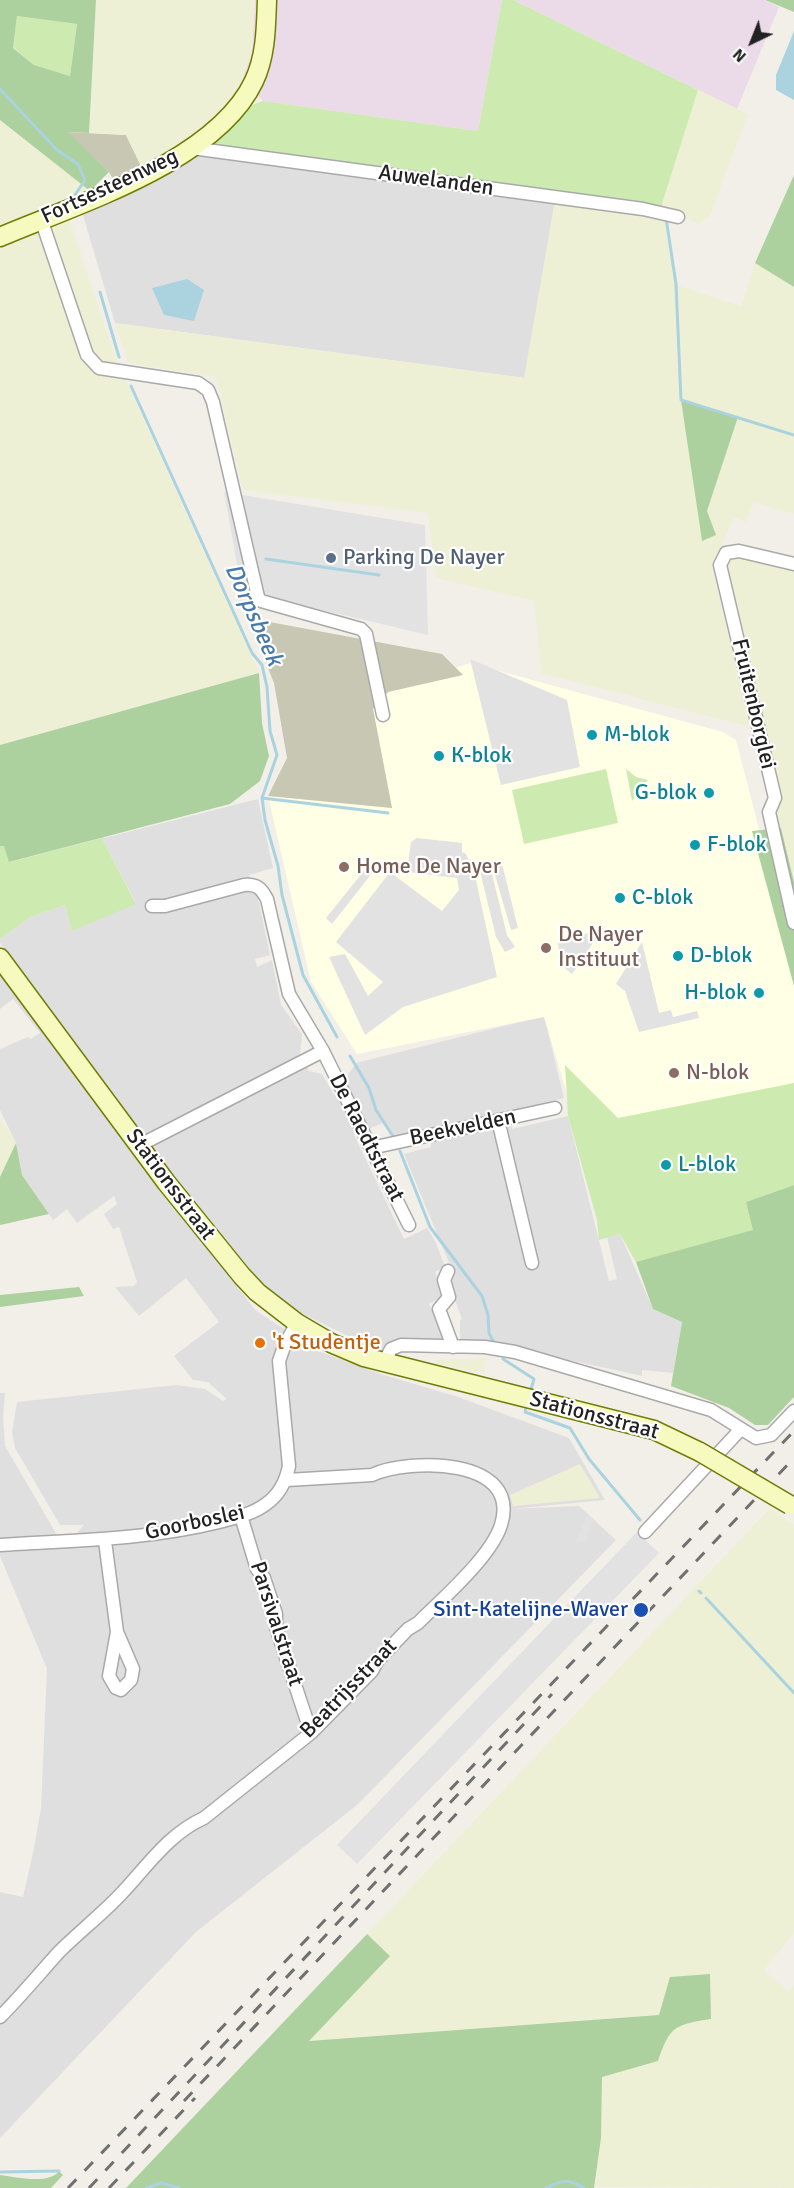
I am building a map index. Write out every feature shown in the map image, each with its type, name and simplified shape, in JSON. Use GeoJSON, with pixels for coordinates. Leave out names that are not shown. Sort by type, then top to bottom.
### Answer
{"type":"FeatureCollection","features":[{"type":"Feature","properties":{"kind":"street","name":"Fortsesteenweg"},"geometry":{"type":"LineString","coordinates":[[0,237],[128,184],[192,148],[240,105],[254,81],[264,46],[267,0]]}},
{"type":"Feature","properties":{"kind":"street","name":"Auwelanden"},"geometry":{"type":"LineString","coordinates":[[192,148],[643,208],[678,218]]}},
{"type":"Feature","properties":{"kind":"street"},"geometry":{"type":"LineString","coordinates":[[41,219],[87,355],[99,368],[198,383],[208,390],[258,597],[261,601],[361,629],[366,634],[383,715]]}},
{"type":"Feature","properties":{"kind":"street","name":"Fruitenborglei"},"geometry":{"type":"LineString","coordinates":[[794,564],[739,551],[726,553],[720,565],[775,798],[769,812],[794,922]]}},
{"type":"Feature","properties":{"kind":"street","name":"De Raedtstraat"},"geometry":{"type":"LineString","coordinates":[[152,906],[165,906],[244,885],[254,884],[261,888],[267,899],[289,994],[323,1051],[409,1225]]}},
{"type":"Feature","properties":{"kind":"street","name":"Stationsstraat"},"geometry":{"type":"LineString","coordinates":[[0,958],[140,1145],[242,1276],[257,1292],[297,1323],[349,1351],[384,1363],[654,1430],[700,1452],[792,1506]]}},
{"type":"Feature","properties":{"kind":"street"},"geometry":{"type":"LineString","coordinates":[[140,1145],[323,1051]]}},
{"type":"Feature","properties":{"kind":"street","name":"Beekvelden"},"geometry":{"type":"LineString","coordinates":[[371,1148],[555,1108]]}},
{"type":"Feature","properties":{"kind":"street"},"geometry":{"type":"LineString","coordinates":[[498,1120],[532,1263]]}},
{"type":"Feature","properties":{"kind":"street"},"geometry":{"type":"LineString","coordinates":[[448,1271],[444,1280],[449,1297],[439,1309],[453,1347]]}},
{"type":"Feature","properties":{"kind":"street"},"geometry":{"type":"LineString","coordinates":[[287,1480],[289,1466],[279,1361],[285,1344],[297,1323]]}},
{"type":"Feature","properties":{"kind":"street","name":"Stationsstraat"},"geometry":{"type":"LineString","coordinates":[[384,1363],[394,1347],[485,1347],[516,1352],[711,1410],[740,1430]]}},
{"type":"Feature","properties":{"kind":"street"},"geometry":{"type":"LineString","coordinates":[[645,1532],[740,1430],[756,1438],[763,1438],[778,1429],[794,1411]]}},
{"type":"Feature","properties":{"kind":"street","name":"Beatrijsstraat"},"geometry":{"type":"LineString","coordinates":[[0,2017],[59,1953],[112,1904],[165,1844],[192,1823],[204,1818],[311,1733],[372,1671],[378,1660],[408,1629],[418,1623],[482,1557],[500,1527],[503,1509],[500,1495],[490,1481],[465,1468],[440,1466],[383,1471],[372,1476],[287,1480]]}},
{"type":"Feature","properties":{"kind":"street","name":"Goorboslei"},"geometry":{"type":"LineString","coordinates":[[0,1545],[105,1540],[194,1528],[241,1516],[265,1505],[287,1480]]}},
{"type":"Feature","properties":{"kind":"street","name":"Parsivalstraat"},"geometry":{"type":"LineString","coordinates":[[241,1516],[258,1569],[264,1578],[276,1614],[276,1627],[311,1733]]}},
{"type":"Feature","properties":{"kind":"street"},"geometry":{"type":"LineString","coordinates":[[105,1540],[117,1632]]}},
{"type":"Feature","properties":{"kind":"shaded area"},"geometry":{"type":"Polygon","coordinates":[[[96,0],[255,0],[252,51],[243,78],[230,105],[189,144],[141,166],[126,135],[89,133],[96,0]]]}},
{"type":"Feature","properties":{"kind":"shaded area"},"geometry":{"type":"Polygon","coordinates":[[[255,0],[502,0],[478,131],[263,101],[243,78],[252,51],[255,0]]]}},
{"type":"Feature","properties":{"kind":"shaded area"},"geometry":{"type":"Polygon","coordinates":[[[513,0],[764,0],[779,7],[737,109],[513,0]]]}},
{"type":"Feature","properties":{"kind":"shaded area"},"geometry":{"type":"Polygon","coordinates":[[[698,90],[748,114],[710,216],[699,224],[661,207],[698,90]]]}},
{"type":"Feature","properties":{"kind":"shaded area"},"geometry":{"type":"Polygon","coordinates":[[[0,120],[90,191],[0,228],[0,120]]]}},
{"type":"Feature","properties":{"kind":"shaded area"},"geometry":{"type":"Polygon","coordinates":[[[67,132],[126,135],[141,166],[114,181],[109,172],[67,132]]]}},
{"type":"Feature","properties":{"kind":"shaded area"},"geometry":{"type":"Polygon","coordinates":[[[205,153],[555,201],[525,378],[115,323],[83,215],[205,153]]]}},
{"type":"Feature","properties":{"kind":"shaded area"},"geometry":{"type":"Polygon","coordinates":[[[555,201],[666,218],[676,285],[741,306],[755,263],[794,287],[794,514],[753,502],[746,522],[734,517],[712,566],[750,727],[541,673],[534,601],[436,578],[428,513],[243,490],[216,377],[128,363],[115,323],[524,378],[555,201]],[[682,400],[702,541],[716,535],[707,511],[738,417],[682,400]]]}},
{"type":"Feature","properties":{"kind":"shaded area"},"geometry":{"type":"Polygon","coordinates":[[[69,219],[116,359],[259,673],[0,745],[0,245],[69,219]]]}},
{"type":"Feature","properties":{"kind":"shaded area","name":"Parking De Nayer"},"geometry":{"type":"Polygon","coordinates":[[[224,492],[425,525],[428,635],[242,591],[224,492]]]}},
{"type":"Feature","properties":{"kind":"shaded area"},"geometry":{"type":"Polygon","coordinates":[[[734,555],[794,567],[794,882],[777,815],[780,799],[724,565],[727,557],[734,555]]]}},
{"type":"Feature","properties":{"kind":"shaded area"},"geometry":{"type":"Polygon","coordinates":[[[248,618],[442,654],[463,675],[388,692],[373,709],[392,808],[268,796],[287,758],[274,683],[248,618]]]}},
{"type":"Feature","properties":{"kind":"shaded area"},"geometry":{"type":"Polygon","coordinates":[[[470,659],[567,700],[580,767],[501,785],[470,659]]]}},
{"type":"Feature","properties":{"kind":"shaded area","name":"De Nayer Instituut"},"geometry":{"type":"Polygon","coordinates":[[[470,663],[723,732],[736,740],[794,965],[794,1183],[608,1230],[544,1017],[357,1054],[311,982],[268,796],[392,808],[373,709],[388,692],[470,663]]]}},
{"type":"Feature","properties":{"kind":"shaded area"},"geometry":{"type":"Polygon","coordinates":[[[258,799],[273,868],[249,875],[258,898],[270,955],[255,959],[257,967],[272,960],[281,1005],[302,1034],[300,1054],[309,1071],[322,1074],[334,1095],[356,1063],[544,1016],[564,1098],[508,1112],[512,1129],[568,1116],[609,1281],[617,1279],[607,1237],[620,1234],[653,1309],[682,1322],[673,1373],[642,1370],[642,1376],[483,1341],[460,1340],[460,1320],[462,1319],[448,1281],[453,1275],[450,1265],[404,1154],[431,1147],[429,1131],[393,1138],[383,1123],[354,1135],[404,1239],[427,1228],[436,1243],[445,1267],[435,1272],[444,1296],[429,1304],[446,1339],[397,1341],[377,1353],[360,1349],[350,1337],[301,1313],[259,1280],[140,1133],[0,943],[0,939],[31,917],[65,905],[72,931],[136,903],[102,838],[0,846],[0,837],[99,832],[104,838],[258,799]]]}},
{"type":"Feature","properties":{"kind":"shaded area"},"geometry":{"type":"Polygon","coordinates":[[[417,838],[462,843],[462,852],[466,854],[474,871],[497,977],[403,1007],[365,1035],[329,957],[345,954],[368,996],[383,982],[336,942],[390,872],[442,911],[459,890],[457,878],[407,872],[411,842],[417,838]]]}},
{"type":"Feature","properties":{"kind":"shaded area"},"geometry":{"type":"Polygon","coordinates":[[[501,860],[518,928],[511,930],[491,861],[501,860]]]}},
{"type":"Feature","properties":{"kind":"shaded area"},"geometry":{"type":"Polygon","coordinates":[[[367,867],[373,872],[332,924],[326,918],[367,867]]]}},
{"type":"Feature","properties":{"kind":"shaded area"},"geometry":{"type":"Polygon","coordinates":[[[491,870],[507,935],[515,947],[505,952],[496,937],[480,871],[491,870]]]}},
{"type":"Feature","properties":{"kind":"shaded area"},"geometry":{"type":"Polygon","coordinates":[[[598,930],[595,940],[572,974],[560,964],[558,942],[598,930]]]}},
{"type":"Feature","properties":{"kind":"shaded area"},"geometry":{"type":"Polygon","coordinates":[[[642,942],[659,1013],[671,1010],[673,1017],[697,1011],[699,1018],[639,1032],[625,991],[616,984],[642,942]]]}},
{"type":"Feature","properties":{"kind":"shaded area"},"geometry":{"type":"Polygon","coordinates":[[[0,975],[255,1310],[318,1351],[384,1375],[458,1397],[569,1438],[605,1500],[511,1509],[579,1506],[616,1540],[357,1805],[196,1932],[0,2138],[0,1892],[23,1897],[34,1848],[41,1808],[47,1669],[0,1556],[0,1393],[5,1393],[3,1418],[5,1446],[57,1535],[76,1534],[84,1525],[60,1525],[15,1448],[12,1432],[17,1402],[176,1385],[205,1389],[223,1401],[227,1399],[208,1382],[193,1380],[174,1356],[219,1322],[186,1278],[139,1316],[115,1287],[134,1286],[137,1282],[119,1227],[113,1229],[104,1214],[117,1204],[114,1196],[77,1223],[67,1209],[53,1220],[22,1175],[16,1143],[0,1110],[0,1049],[28,1037],[31,1039],[40,1033],[13,999],[0,1009],[0,975]]]}},
{"type":"Feature","properties":{"kind":"shaded area"},"geometry":{"type":"Polygon","coordinates":[[[0,1118],[16,1143],[0,1177],[0,1118]]]}},
{"type":"Feature","properties":{"kind":"shaded area"},"geometry":{"type":"Polygon","coordinates":[[[486,1358],[484,1373],[436,1364],[436,1360],[486,1358]]]}},
{"type":"Feature","properties":{"kind":"shaded area"},"geometry":{"type":"Polygon","coordinates":[[[580,1464],[600,1498],[513,1506],[510,1495],[580,1464]]]}},
{"type":"Feature","properties":{"kind":"shaded area"},"geometry":{"type":"Polygon","coordinates":[[[770,1508],[794,1525],[794,1933],[764,1970],[788,1991],[794,1985],[794,2188],[594,2187],[601,2138],[602,2077],[658,2061],[667,2035],[682,2024],[710,2019],[659,2015],[308,2041],[390,1956],[367,1934],[770,1508]]]}},
{"type":"Feature","properties":{"kind":"shaded area"},"geometry":{"type":"Polygon","coordinates":[[[586,1516],[594,1519],[584,1543],[577,1541],[586,1516]]]}},
{"type":"Feature","properties":{"kind":"shaded area"},"geometry":{"type":"Polygon","coordinates":[[[637,1532],[659,1553],[357,1864],[337,1845],[637,1532]]]}},
{"type":"Feature","properties":{"kind":"green space"},"geometry":{"type":"Polygon","coordinates":[[[0,0],[96,0],[89,133],[68,132],[109,172],[90,191],[0,120],[0,0]],[[17,16],[13,48],[34,65],[70,76],[77,24],[17,16]]]}},
{"type":"Feature","properties":{"kind":"green space"},"geometry":{"type":"Polygon","coordinates":[[[502,0],[513,0],[698,90],[661,207],[632,200],[210,146],[246,107],[263,101],[478,131],[502,0]]]}},
{"type":"Feature","properties":{"kind":"green space"},"geometry":{"type":"Polygon","coordinates":[[[765,0],[794,0],[794,12],[765,0]]]}},
{"type":"Feature","properties":{"kind":"green space"},"geometry":{"type":"Polygon","coordinates":[[[17,16],[77,24],[70,76],[34,65],[13,47],[17,16]]]}},
{"type":"Feature","properties":{"kind":"green space"},"geometry":{"type":"Polygon","coordinates":[[[794,175],[794,287],[755,263],[794,175]]]}},
{"type":"Feature","properties":{"kind":"green space"},"geometry":{"type":"Polygon","coordinates":[[[681,400],[738,417],[707,511],[716,535],[702,541],[681,400]]]}},
{"type":"Feature","properties":{"kind":"green space"},"geometry":{"type":"Polygon","coordinates":[[[259,673],[262,723],[269,756],[260,781],[230,804],[9,862],[4,846],[0,846],[0,745],[259,673]]]}},
{"type":"Feature","properties":{"kind":"green space"},"geometry":{"type":"Polygon","coordinates":[[[606,769],[618,823],[524,844],[512,790],[606,769]]]}},
{"type":"Feature","properties":{"kind":"green space"},"geometry":{"type":"Polygon","coordinates":[[[626,769],[636,777],[648,780],[632,801],[626,769]]]}},
{"type":"Feature","properties":{"kind":"green space"},"geometry":{"type":"Polygon","coordinates":[[[781,828],[794,882],[794,986],[752,831],[781,828]]]}},
{"type":"Feature","properties":{"kind":"green space"},"geometry":{"type":"Polygon","coordinates":[[[102,838],[136,904],[72,931],[65,905],[31,917],[0,939],[0,846],[4,845],[10,862],[102,838]]]}},
{"type":"Feature","properties":{"kind":"green space"},"geometry":{"type":"Polygon","coordinates":[[[565,1065],[618,1118],[794,1083],[794,1185],[746,1202],[754,1230],[648,1273],[636,1262],[620,1234],[599,1240],[597,1220],[568,1116],[565,1065]]]}},
{"type":"Feature","properties":{"kind":"green space"},"geometry":{"type":"Polygon","coordinates":[[[16,1143],[22,1175],[49,1214],[0,1225],[0,1177],[16,1143]]]}},
{"type":"Feature","properties":{"kind":"green space"},"geometry":{"type":"Polygon","coordinates":[[[794,1185],[794,1397],[768,1425],[755,1425],[729,1408],[671,1386],[682,1322],[653,1309],[636,1262],[753,1230],[746,1202],[794,1185]]]}},
{"type":"Feature","properties":{"kind":"green space"},"geometry":{"type":"Polygon","coordinates":[[[79,1287],[84,1296],[0,1307],[0,1295],[79,1287]]]}},
{"type":"Feature","properties":{"kind":"green space"},"geometry":{"type":"Polygon","coordinates":[[[367,1934],[390,1956],[309,2041],[659,2015],[670,1977],[710,1974],[711,2019],[689,2023],[675,2029],[666,2041],[658,2061],[602,2077],[601,2138],[594,2188],[126,2188],[367,1934]]]}},
{"type":"Feature","properties":{"kind":"green space"},"geometry":{"type":"Polygon","coordinates":[[[59,2171],[63,2175],[51,2188],[0,2188],[0,2175],[40,2179],[48,2178],[59,2171]]]}},
{"type":"Feature","properties":{"kind":"water"},"geometry":{"type":"Polygon","coordinates":[[[794,31],[794,100],[776,90],[776,75],[794,31]]]}},
{"type":"Feature","properties":{"kind":"water"},"geometry":{"type":"Polygon","coordinates":[[[187,279],[204,290],[194,321],[164,315],[152,288],[187,279]]]}},
{"type":"Feature","properties":{"kind":"waterway","name":"Dorpsbeek"},"geometry":{"type":"LineString","coordinates":[[0,89],[57,150],[78,164],[85,180],[75,195]]}},
{"type":"Feature","properties":{"kind":"waterway"},"geometry":{"type":"LineString","coordinates":[[666,218],[676,284],[681,400],[794,435]]}},
{"type":"Feature","properties":{"kind":"waterway","name":"Dorpsbeek"},"geometry":{"type":"LineString","coordinates":[[100,292],[119,357]]}},
{"type":"Feature","properties":{"kind":"waterway","name":"Dorpsbeek"},"geometry":{"type":"LineString","coordinates":[[131,386],[252,653],[262,665],[267,687],[270,731],[277,755],[262,798],[265,820],[303,975],[337,1037]]}},
{"type":"Feature","properties":{"kind":"waterway"},"geometry":{"type":"LineString","coordinates":[[266,559],[379,575]]}},
{"type":"Feature","properties":{"kind":"waterway"},"geometry":{"type":"LineString","coordinates":[[262,798],[388,813]]}},
{"type":"Feature","properties":{"kind":"waterway","name":"Dorpsbeek"},"geometry":{"type":"LineString","coordinates":[[350,1056],[369,1088],[376,1110],[394,1138]]}},
{"type":"Feature","properties":{"kind":"waterway","name":"Dorpsbeek"},"geometry":{"type":"LineString","coordinates":[[400,1151],[430,1227],[482,1296],[488,1315],[489,1333],[494,1343]]}},
{"type":"Feature","properties":{"kind":"waterway","name":"Dorpsbeek"},"geometry":{"type":"LineString","coordinates":[[503,1359],[534,1379],[531,1389]]}},
{"type":"Feature","properties":{"kind":"waterway","name":"Dorpsbeek"},"geometry":{"type":"LineString","coordinates":[[526,1408],[525,1412],[570,1428],[589,1459],[640,1520]]}},
{"type":"Feature","properties":{"kind":"waterway","name":"Dorpsbeek"},"geometry":{"type":"LineString","coordinates":[[706,1598],[794,1693]]}},
{"type":"Feature","properties":{"kind":"waterway"},"geometry":{"type":"LineString","coordinates":[[0,2172],[59,2171]]}},
{"type":"Feature","properties":{"kind":"waterway"},"geometry":{"type":"LineString","coordinates":[[546,2188],[565,2182],[584,2188]]}},
{"type":"Feature","properties":{"kind":"waterway"},"geometry":{"type":"LineString","coordinates":[[146,2188],[161,2183],[179,2188]]}},
{"type":"Feature","properties":{"kind":"railway"},"geometry":{"type":"LineString","coordinates":[[68,2188],[794,1431]]}},
{"type":"Feature","properties":{"kind":"railway"},"geometry":{"type":"LineString","coordinates":[[184,2101],[794,1458]]}},
{"type":"Feature","properties":{"kind":"railway"},"geometry":{"type":"LineString","coordinates":[[89,2188],[552,1694]]}},
{"type":"Feature","properties":{"kind":"railway"},"geometry":{"type":"LineString","coordinates":[[109,2188],[195,2098]]}},
{"type":"Feature","properties":{"kind":"place","name":"Parking De Nayer"},"geometry":{"type":"Point","coordinates":[331,558]}},
{"type":"Feature","properties":{"kind":"place","name":"M-blok"},"geometry":{"type":"Point","coordinates":[592,735]}},
{"type":"Feature","properties":{"kind":"place","name":"K-blok"},"geometry":{"type":"Point","coordinates":[439,756]}},
{"type":"Feature","properties":{"kind":"place","name":"G-blok"},"geometry":{"type":"Point","coordinates":[709,793]}},
{"type":"Feature","properties":{"kind":"place","name":"F-blok"},"geometry":{"type":"Point","coordinates":[695,845]}},
{"type":"Feature","properties":{"kind":"place","name":"Home De Nayer"},"geometry":{"type":"Point","coordinates":[344,867]}},
{"type":"Feature","properties":{"kind":"place","name":"C-blok"},"geometry":{"type":"Point","coordinates":[620,898]}},
{"type":"Feature","properties":{"kind":"place","name":"De Nayer Instituut"},"geometry":{"type":"Point","coordinates":[546,948]}},
{"type":"Feature","properties":{"kind":"place","name":"D-blok"},"geometry":{"type":"Point","coordinates":[678,956]}},
{"type":"Feature","properties":{"kind":"place","name":"H-blok"},"geometry":{"type":"Point","coordinates":[759,993]}},
{"type":"Feature","properties":{"kind":"place","name":"N-blok"},"geometry":{"type":"Point","coordinates":[674,1073]}},
{"type":"Feature","properties":{"kind":"place","name":"L-blok"},"geometry":{"type":"Point","coordinates":[666,1165]}},
{"type":"Feature","properties":{"kind":"place","name":"'t Studentje"},"geometry":{"type":"Point","coordinates":[260,1343]}},
{"type":"Feature","properties":{"kind":"place","name":"Sint-Katelijne-Waver"},"geometry":{"type":"Point","coordinates":[641,1610]}}]}
